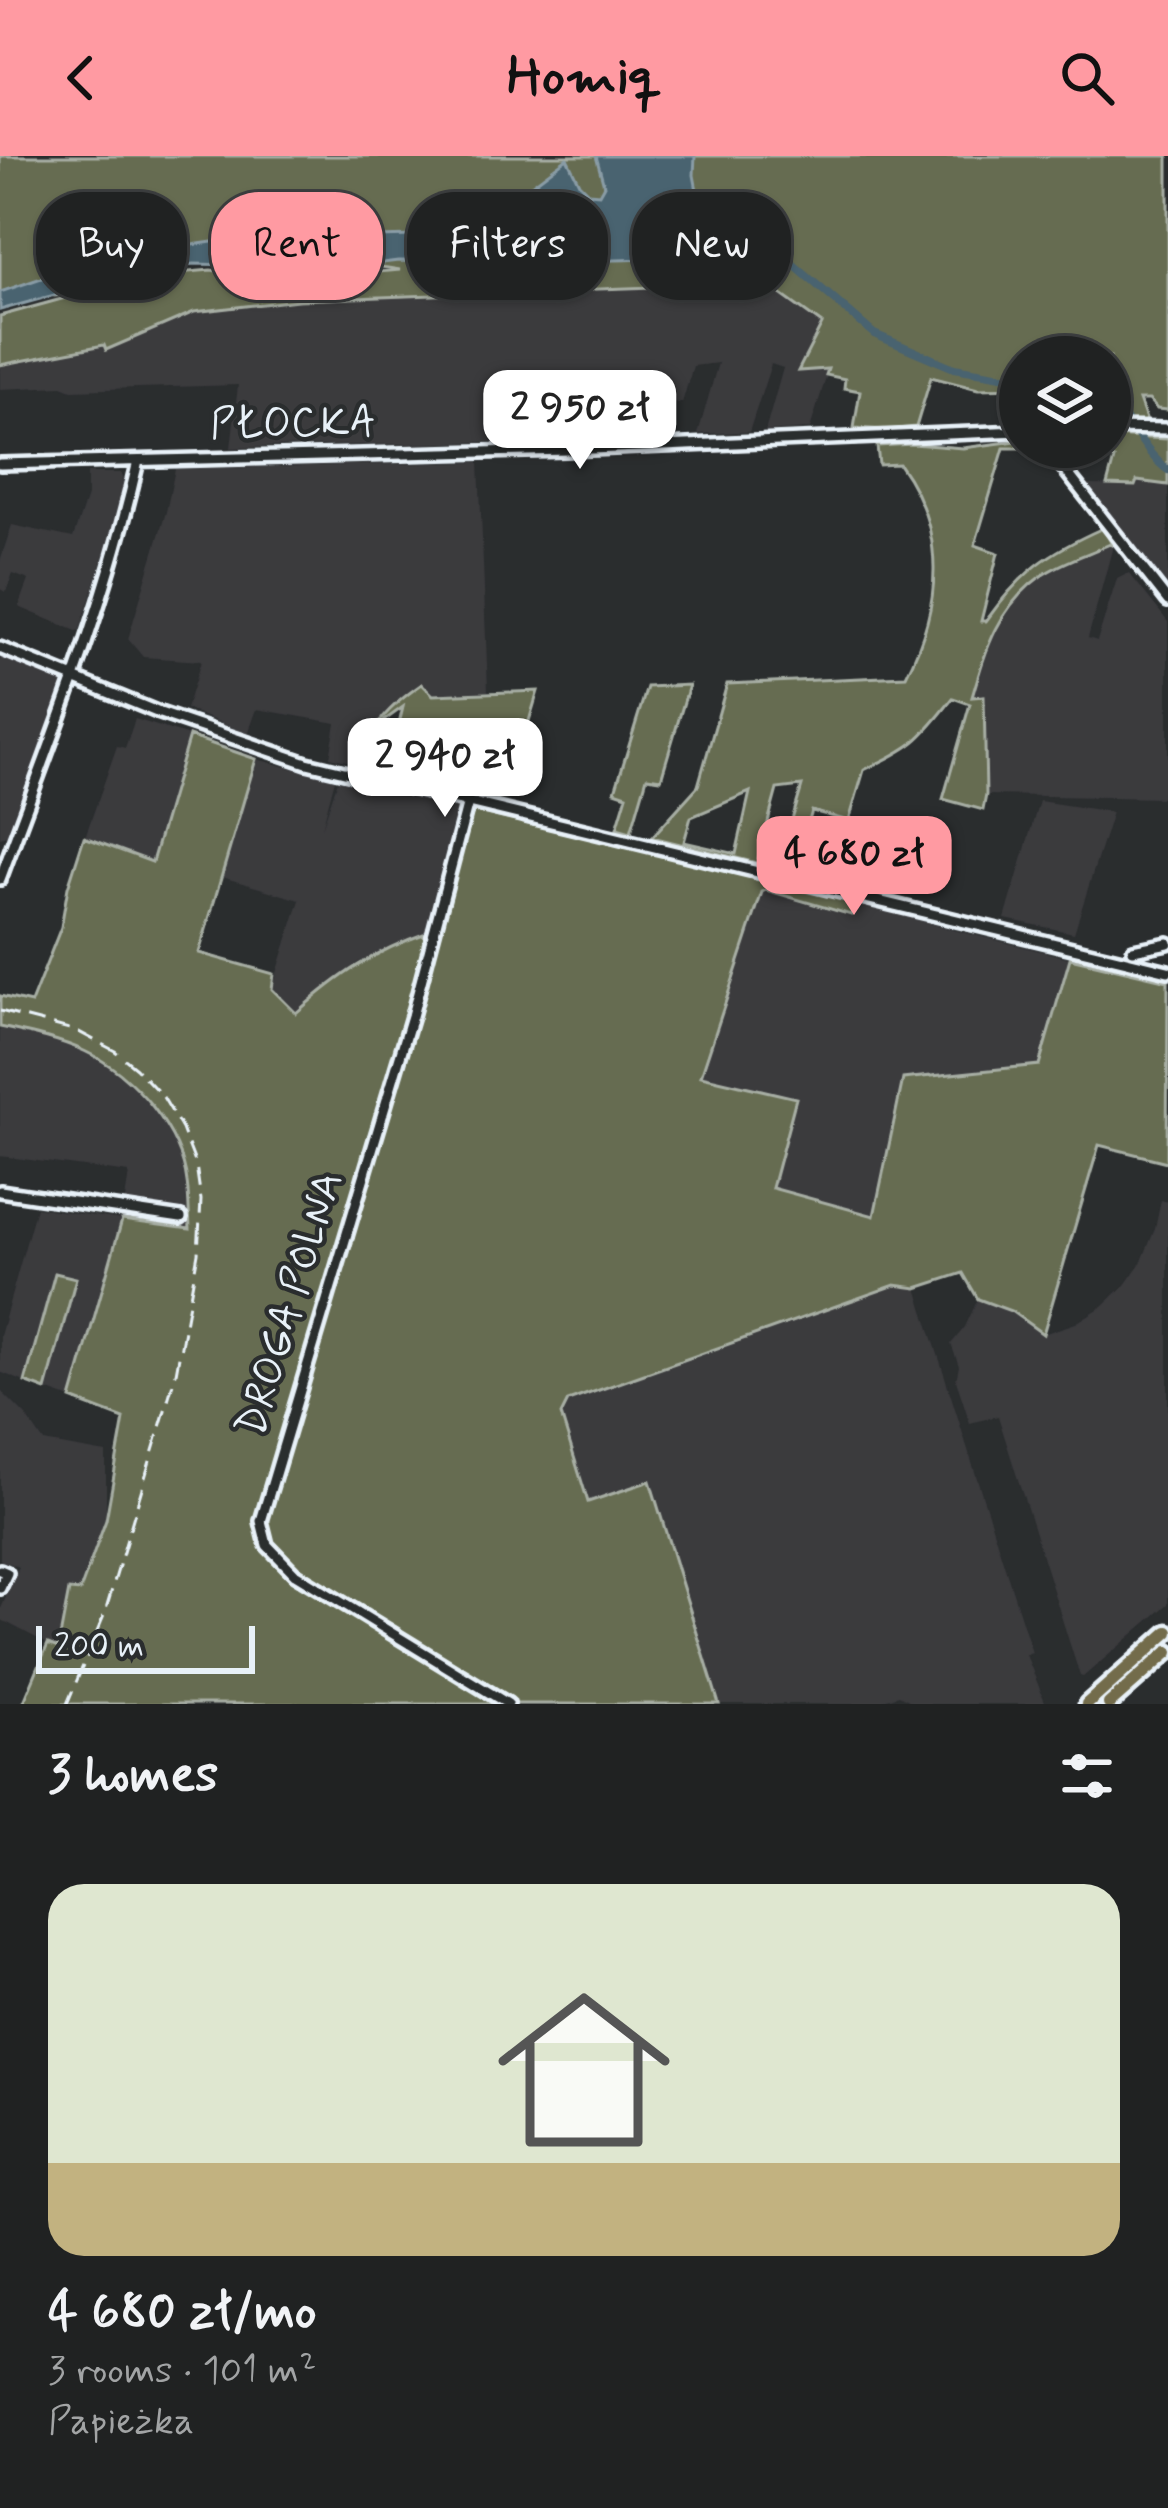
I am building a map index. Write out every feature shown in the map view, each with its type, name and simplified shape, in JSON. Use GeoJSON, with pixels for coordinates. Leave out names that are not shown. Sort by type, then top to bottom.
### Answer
{"type":"FeatureCollection","features":[{"type":"Feature","properties":{"kind":"main road"},"geometry":{"type":"LineString","coordinates":[[1087,1704],[1168,1632]]}},
{"type":"Feature","properties":{"kind":"main road"},"geometry":{"type":"LineString","coordinates":[[1109,1704],[1168,1652]]}},
{"type":"Feature","properties":{"kind":"street"},"geometry":{"type":"LineString","coordinates":[[1131,428],[1168,429]]}},
{"type":"Feature","properties":{"kind":"street","name":"PŁOCKA"},"geometry":{"type":"LineString","coordinates":[[0,464],[588,449],[999,432]]}},
{"type":"Feature","properties":{"kind":"street"},"geometry":{"type":"LineString","coordinates":[[0,879],[74,679],[138,460]]}},
{"type":"Feature","properties":{"kind":"street"},"geometry":{"type":"LineString","coordinates":[[1064,468],[1168,601]]}},
{"type":"Feature","properties":{"kind":"street"},"geometry":{"type":"LineString","coordinates":[[0,648],[248,745],[344,773],[1168,970]]}},
{"type":"Feature","properties":{"kind":"street","name":"DROGA POLNA"},"geometry":{"type":"LineString","coordinates":[[468,802],[412,1016],[261,1521],[267,1545],[287,1568],[508,1704]]}},
{"type":"Feature","properties":{"kind":"street"},"geometry":{"type":"LineString","coordinates":[[1132,950],[1168,943]]}},
{"type":"Feature","properties":{"kind":"street"},"geometry":{"type":"LineString","coordinates":[[0,1191],[182,1218]]}},
{"type":"Feature","properties":{"kind":"street"},"geometry":{"type":"LineString","coordinates":[[0,1570],[7,1573],[0,1588]]}},
{"type":"Feature","properties":{"kind":"shaded area"},"geometry":{"type":"Polygon","coordinates":[[[632,288],[632,300],[789,300],[823,324],[798,370],[829,368],[810,429],[765,432],[783,368],[771,364],[749,432],[698,434],[718,363],[693,366],[682,403],[623,411],[621,439],[231,448],[238,385],[0,389],[0,365],[104,345],[106,350],[194,312],[298,300],[407,296],[407,300],[608,300],[608,289],[632,288]]]}},
{"type":"Feature","properties":{"kind":"shaded area"},"geometry":{"type":"Polygon","coordinates":[[[479,462],[488,691],[432,695],[422,684],[400,699],[368,738],[359,764],[330,757],[336,723],[257,709],[248,734],[186,709],[201,661],[143,657],[128,639],[175,469],[479,462]]]}},
{"type":"Feature","properties":{"kind":"shaded area"},"geometry":{"type":"Polygon","coordinates":[[[87,473],[121,473],[125,492],[79,632],[19,607],[29,580],[13,574],[6,592],[0,589],[0,561],[12,525],[73,538],[87,496],[87,473]]]}},
{"type":"Feature","properties":{"kind":"shaded area"},"geometry":{"type":"Polygon","coordinates":[[[1080,480],[1090,485],[1134,486],[1136,480],[1168,484],[1168,592],[1080,480]]]}},
{"type":"Feature","properties":{"kind":"shaded area"},"geometry":{"type":"Polygon","coordinates":[[[1110,544],[1088,638],[1097,641],[1117,579],[1129,573],[1168,622],[1168,798],[986,795],[984,697],[972,698],[988,641],[1022,592],[1044,574],[1110,544]]]}},
{"type":"Feature","properties":{"kind":"shaded area"},"geometry":{"type":"Polygon","coordinates":[[[2,655],[65,681],[7,835],[0,837],[0,660],[2,655]]]}},
{"type":"Feature","properties":{"kind":"shaded area"},"geometry":{"type":"Polygon","coordinates":[[[135,719],[189,736],[151,863],[85,837],[117,746],[125,748],[135,719]]]}},
{"type":"Feature","properties":{"kind":"shaded area"},"geometry":{"type":"Polygon","coordinates":[[[256,759],[335,779],[322,828],[338,780],[461,808],[429,932],[359,962],[297,1013],[272,989],[300,900],[222,877],[256,759]]]}},
{"type":"Feature","properties":{"kind":"shaded area"},"geometry":{"type":"Polygon","coordinates":[[[1039,801],[1112,812],[1074,933],[1005,919],[1039,801]]]}},
{"type":"Feature","properties":{"kind":"shaded area"},"geometry":{"type":"Polygon","coordinates":[[[766,890],[851,914],[855,901],[1070,958],[1039,1065],[904,1079],[874,1216],[771,1188],[701,1077],[766,890]]]}},
{"type":"Feature","properties":{"kind":"shaded area"},"geometry":{"type":"Polygon","coordinates":[[[0,1027],[63,1042],[123,1073],[173,1136],[188,1182],[190,1230],[122,1221],[71,1399],[46,1390],[75,1278],[55,1274],[25,1382],[0,1372],[0,1336],[36,1207],[122,1220],[129,1173],[0,1156],[0,1027]]]}},
{"type":"Feature","properties":{"kind":"shaded area"},"geometry":{"type":"Polygon","coordinates":[[[1161,1200],[1168,1202],[1168,1604],[1083,1677],[998,1416],[970,1423],[951,1344],[978,1299],[1011,1311],[1043,1334],[1076,1323],[1103,1306],[1142,1261],[1161,1200]]]}},
{"type":"Feature","properties":{"kind":"shaded area"},"geometry":{"type":"Polygon","coordinates":[[[895,1284],[917,1288],[1032,1653],[1026,1655],[1046,1704],[916,1704],[899,1695],[872,1704],[720,1704],[650,1482],[588,1503],[561,1415],[568,1401],[895,1284]]]}},
{"type":"Feature","properties":{"kind":"shaded area"},"geometry":{"type":"Polygon","coordinates":[[[0,1390],[44,1442],[106,1453],[106,1520],[80,1591],[70,1590],[60,1643],[135,1562],[23,1704],[48,1644],[0,1619],[19,1567],[0,1560],[0,1390]]]}},
{"type":"Feature","properties":{"kind":"green space"},"geometry":{"type":"Polygon","coordinates":[[[0,156],[1168,156],[1168,410],[1139,400],[1147,422],[1131,422],[1131,336],[999,336],[999,388],[978,389],[931,377],[916,427],[854,428],[860,391],[844,388],[845,379],[826,375],[828,369],[798,371],[822,324],[789,300],[791,192],[632,192],[632,288],[608,289],[608,192],[407,192],[407,296],[383,297],[383,272],[400,270],[383,267],[383,192],[211,192],[211,257],[187,262],[187,192],[36,192],[36,295],[0,304],[0,156]]]}},
{"type":"Feature","properties":{"kind":"green space"},"geometry":{"type":"Polygon","coordinates":[[[211,270],[211,300],[298,300],[194,312],[106,350],[104,345],[0,365],[0,316],[58,300],[187,300],[187,272],[211,270]]]}},
{"type":"Feature","properties":{"kind":"green space"},"geometry":{"type":"Polygon","coordinates":[[[1131,437],[1168,439],[1168,485],[1137,481],[1135,486],[1107,485],[1112,468],[1131,468],[1131,437]]]}},
{"type":"Feature","properties":{"kind":"green space"},"geometry":{"type":"Polygon","coordinates":[[[999,444],[999,465],[975,545],[998,553],[981,621],[986,621],[1024,576],[1066,546],[1103,528],[1113,546],[1041,576],[1014,601],[996,630],[972,697],[984,696],[983,810],[943,799],[970,704],[953,698],[915,742],[864,770],[849,821],[812,811],[793,872],[652,837],[698,786],[727,684],[906,676],[927,623],[932,542],[915,489],[899,464],[879,465],[877,446],[963,448],[999,444]],[[802,786],[777,789],[758,859],[779,864],[802,786]],[[750,792],[691,817],[684,842],[736,854],[750,792]]]}},
{"type":"Feature","properties":{"kind":"green space"},"geometry":{"type":"Polygon","coordinates":[[[422,684],[433,695],[538,691],[506,798],[492,799],[503,757],[485,752],[487,742],[453,734],[441,769],[447,771],[442,788],[426,782],[434,743],[397,733],[403,707],[385,720],[365,767],[359,764],[383,718],[422,684]]]}},
{"type":"Feature","properties":{"kind":"green space"},"geometry":{"type":"Polygon","coordinates":[[[689,685],[661,779],[647,777],[631,832],[617,828],[627,795],[615,791],[647,687],[689,685]]]}},
{"type":"Feature","properties":{"kind":"green space"},"geometry":{"type":"Polygon","coordinates":[[[189,736],[256,759],[199,953],[274,974],[272,989],[296,1013],[358,965],[429,932],[461,808],[855,901],[851,915],[762,892],[701,1076],[796,1098],[772,1188],[874,1216],[903,1079],[1039,1065],[1070,958],[1168,981],[1167,1162],[1099,1145],[1043,1334],[1011,1311],[978,1299],[963,1273],[917,1288],[895,1285],[568,1401],[561,1415],[588,1502],[650,1481],[719,1704],[23,1704],[48,1644],[58,1648],[69,1590],[80,1591],[106,1520],[124,1419],[71,1399],[122,1220],[190,1229],[183,1162],[153,1107],[120,1073],[85,1051],[0,1027],[0,996],[31,1003],[61,927],[84,837],[152,862],[189,736]]]}},
{"type":"Feature","properties":{"kind":"green space"},"geometry":{"type":"Polygon","coordinates":[[[55,1273],[76,1278],[46,1390],[25,1382],[55,1273]]]}},
{"type":"Feature","properties":{"kind":"water"},"geometry":{"type":"Polygon","coordinates":[[[596,156],[695,156],[697,192],[632,192],[632,260],[608,260],[608,192],[600,192],[604,185],[596,156]]]}},
{"type":"Feature","properties":{"kind":"water"},"geometry":{"type":"Polygon","coordinates":[[[567,158],[588,192],[522,192],[567,158]]]}},
{"type":"Feature","properties":{"kind":"water"},"geometry":{"type":"Polygon","coordinates":[[[407,236],[407,261],[383,263],[383,237],[407,236]]]}},
{"type":"Feature","properties":{"kind":"water"},"geometry":{"type":"Polygon","coordinates":[[[211,242],[211,264],[187,265],[187,246],[211,242]]]}},
{"type":"Feature","properties":{"kind":"water"},"geometry":{"type":"Polygon","coordinates":[[[36,280],[36,300],[0,310],[0,292],[36,280]]]}},
{"type":"Feature","properties":{"kind":"waterway"},"geometry":{"type":"LineString","coordinates":[[791,262],[874,334],[954,368],[999,376]]}},
{"type":"Feature","properties":{"kind":"waterway"},"geometry":{"type":"LineString","coordinates":[[1131,426],[1168,470]]}},
{"type":"Feature","properties":{"kind":"railway"},"geometry":{"type":"LineString","coordinates":[[0,1011],[77,1031],[136,1068],[163,1097],[182,1129],[196,1165],[201,1200],[198,1253],[176,1373],[105,1613],[67,1704]]}}]}
